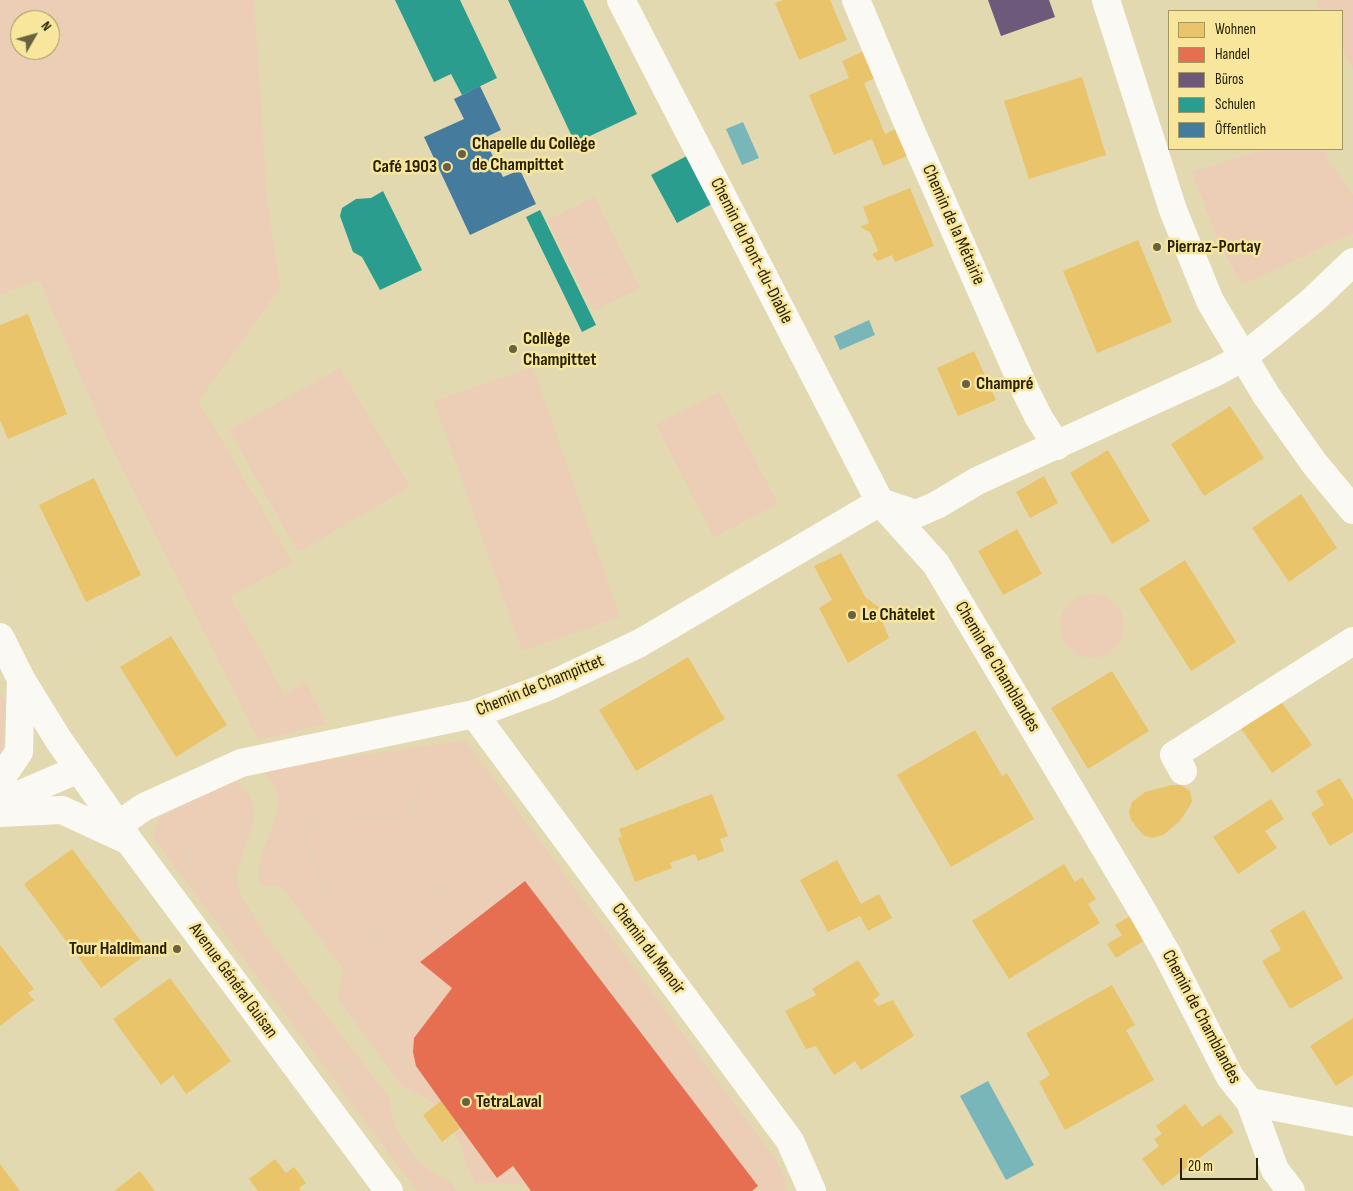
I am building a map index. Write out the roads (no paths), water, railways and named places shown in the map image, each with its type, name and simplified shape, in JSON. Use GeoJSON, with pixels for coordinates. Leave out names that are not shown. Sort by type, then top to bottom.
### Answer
{"type":"FeatureCollection","features":[{"type":"Feature","properties":{"kind":"street","name":"Chemin du Pont-du-Diable"},"geometry":{"type":"LineString","coordinates":[[622,0],[880,502]]}},
{"type":"Feature","properties":{"kind":"street","name":"Chemin de la Métairie"},"geometry":{"type":"LineString","coordinates":[[856,0],[911,131],[1026,392],[1039,418],[1057,446]]}},
{"type":"Feature","properties":{"kind":"street"},"geometry":{"type":"LineString","coordinates":[[1106,0],[1173,210],[1210,301],[1242,358],[1266,395],[1314,463],[1353,510]]}},
{"type":"Feature","properties":{"kind":"street"},"geometry":{"type":"LineString","coordinates":[[880,502],[916,514],[937,505],[977,481],[1057,446],[1242,358],[1312,300],[1353,262]]}},
{"type":"Feature","properties":{"kind":"street","name":"Chemin de Champittet"},"geometry":{"type":"LineString","coordinates":[[124,833],[144,806],[241,763],[474,714],[547,687],[640,643],[880,502]]}},
{"type":"Feature","properties":{"kind":"street","name":"Chemin de Chamblandes"},"geometry":{"type":"LineString","coordinates":[[880,502],[936,564],[1167,954],[1230,1078],[1250,1102],[1275,1170],[1291,1191]]}},
{"type":"Feature","properties":{"kind":"street","name":"Avenue Général Guisan"},"geometry":{"type":"LineString","coordinates":[[0,637],[30,671],[58,739],[124,833],[389,1191]]}},
{"type":"Feature","properties":{"kind":"street"},"geometry":{"type":"LineString","coordinates":[[1179,763],[1353,640]]}},
{"type":"Feature","properties":{"kind":"street"},"geometry":{"type":"LineString","coordinates":[[0,780],[19,752],[30,671]]}},
{"type":"Feature","properties":{"kind":"street","name":"Chemin du Manoir"},"geometry":{"type":"LineString","coordinates":[[474,714],[790,1141],[812,1191]]}},
{"type":"Feature","properties":{"kind":"street"},"geometry":{"type":"LineString","coordinates":[[0,803],[80,769]]}},
{"type":"Feature","properties":{"kind":"street"},"geometry":{"type":"LineString","coordinates":[[0,813],[62,810],[124,833]]}},
{"type":"Feature","properties":{"kind":"street"},"geometry":{"type":"LineString","coordinates":[[1250,1102],[1353,1122]]}},
{"type":"Feature","properties":{"kind":"water"},"geometry":{"type":"Polygon","coordinates":[[[743,122],[759,158],[742,165],[726,129],[743,122]]]}},
{"type":"Feature","properties":{"kind":"water"},"geometry":{"type":"Polygon","coordinates":[[[869,320],[875,335],[840,350],[834,336],[869,320]]]}},
{"type":"Feature","properties":{"kind":"water"},"geometry":{"type":"Polygon","coordinates":[[[988,1081],[1034,1165],[1006,1180],[960,1096],[988,1081]]]}},
{"type":"Feature","properties":{"kind":"place","name":"Chapelle du Collège de Champittet"},"geometry":{"type":"Point","coordinates":[462,154]}},
{"type":"Feature","properties":{"kind":"place","name":"Café 1903"},"geometry":{"type":"Point","coordinates":[447,167]}},
{"type":"Feature","properties":{"kind":"place","name":"Pierraz-Portay"},"geometry":{"type":"Point","coordinates":[1157,247]}},
{"type":"Feature","properties":{"kind":"place","name":"Collège Champittet"},"geometry":{"type":"Point","coordinates":[513,349]}},
{"type":"Feature","properties":{"kind":"place","name":"Champré"},"geometry":{"type":"Point","coordinates":[966,384]}},
{"type":"Feature","properties":{"kind":"place","name":"Le Châtelet"},"geometry":{"type":"Point","coordinates":[852,615]}},
{"type":"Feature","properties":{"kind":"place","name":"Tour Haldimand"},"geometry":{"type":"Point","coordinates":[177,949]}},
{"type":"Feature","properties":{"kind":"place","name":"TetraLaval"},"geometry":{"type":"Point","coordinates":[466,1102]}}]}
